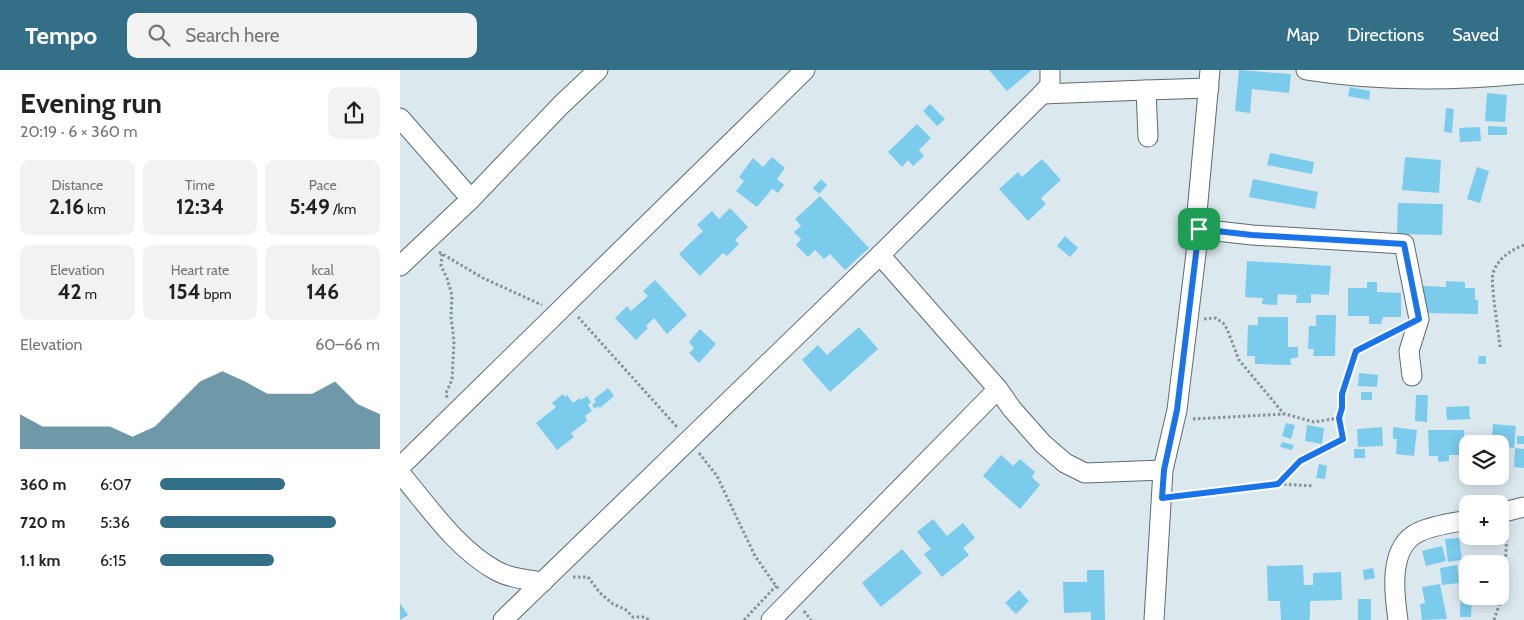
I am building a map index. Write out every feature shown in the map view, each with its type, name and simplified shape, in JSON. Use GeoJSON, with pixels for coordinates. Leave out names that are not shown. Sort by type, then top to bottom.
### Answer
{"type":"FeatureCollection","features":[{"type":"Feature","properties":{"kind":"street"},"geometry":{"type":"LineString","coordinates":[[400,265],[470,199],[561,105],[598,70]]}},
{"type":"Feature","properties":{"kind":"street"},"geometry":{"type":"LineString","coordinates":[[400,467],[805,70]]}},
{"type":"Feature","properties":{"kind":"street"},"geometry":{"type":"LineString","coordinates":[[503,620],[880,255],[1042,94],[1050,85],[1050,70]]}},
{"type":"Feature","properties":{"kind":"street"},"geometry":{"type":"LineString","coordinates":[[1306,70],[1371,78],[1425,80],[1470,79],[1524,74]]}},
{"type":"Feature","properties":{"kind":"street"},"geometry":{"type":"LineString","coordinates":[[1042,94],[1146,90],[1209,79],[1197,212],[1199,229],[1177,410],[1164,470],[1154,620]]}},
{"type":"Feature","properties":{"kind":"street"},"geometry":{"type":"LineString","coordinates":[[1146,90],[1148,137]]}},
{"type":"Feature","properties":{"kind":"street"},"geometry":{"type":"LineString","coordinates":[[400,118],[470,199]]}},
{"type":"Feature","properties":{"kind":"street"},"geometry":{"type":"LineString","coordinates":[[1199,229],[1252,235],[1404,244],[1419,319],[1409,351],[1412,376]]}},
{"type":"Feature","properties":{"kind":"street"},"geometry":{"type":"LineString","coordinates":[[880,255],[998,389],[1012,409],[1043,444],[1065,463],[1085,474],[1164,470]]}},
{"type":"Feature","properties":{"kind":"street"},"geometry":{"type":"LineString","coordinates":[[771,620],[998,389]]}},
{"type":"Feature","properties":{"kind":"street"},"geometry":{"type":"LineString","coordinates":[[400,473],[464,548],[496,570],[524,579],[547,578]]}},
{"type":"Feature","properties":{"kind":"street"},"geometry":{"type":"LineString","coordinates":[[1398,620],[1394,579],[1397,560],[1405,543],[1418,532],[1459,522]]}},
{"type":"Feature","properties":{"kind":"path"},"geometry":{"type":"LineString","coordinates":[[425,243],[483,278],[545,307],[567,305],[689,440],[717,476],[755,556],[776,586],[794,598],[812,620]]}},
{"type":"Feature","properties":{"kind":"path"},"geometry":{"type":"LineString","coordinates":[[1500,348],[1492,275],[1499,262],[1511,250],[1524,245]]}},
{"type":"Feature","properties":{"kind":"path"},"geometry":{"type":"LineString","coordinates":[[442,254],[442,266],[452,295],[451,318],[454,341],[452,380],[446,394],[449,405],[448,418]]}},
{"type":"Feature","properties":{"kind":"path"},"geometry":{"type":"LineString","coordinates":[[1188,321],[1216,318],[1223,323],[1239,360],[1285,414]]}},
{"type":"Feature","properties":{"kind":"path"},"geometry":{"type":"LineString","coordinates":[[1278,484],[1300,461],[1343,439],[1339,418],[1342,408],[1342,394],[1356,351],[1419,319]]}},
{"type":"Feature","properties":{"kind":"path"},"geometry":{"type":"LineString","coordinates":[[1177,410],[1188,418],[1197,419],[1285,414],[1314,422],[1339,418]]}},
{"type":"Feature","properties":{"kind":"path"},"geometry":{"type":"LineString","coordinates":[[1162,498],[1278,484],[1314,486]]}},
{"type":"Feature","properties":{"kind":"path"},"geometry":{"type":"LineString","coordinates":[[1494,620],[1504,590],[1510,511]]}},
{"type":"Feature","properties":{"kind":"path"},"geometry":{"type":"LineString","coordinates":[[547,578],[588,577],[600,594],[613,604],[624,609],[633,617],[643,617],[650,620]]}},
{"type":"Feature","properties":{"kind":"building"},"geometry":{"type":"Polygon","coordinates":[[[989,70],[1032,70],[1007,91],[989,70]]]}},
{"type":"Feature","properties":{"kind":"building"},"geometry":{"type":"Polygon","coordinates":[[[1239,70],[1291,74],[1289,93],[1252,89],[1250,113],[1235,111],[1239,70]]]}},
{"type":"Feature","properties":{"kind":"building"},"geometry":{"type":"Polygon","coordinates":[[[1350,87],[1370,91],[1369,100],[1348,96],[1350,87]]]}},
{"type":"Feature","properties":{"kind":"building"},"geometry":{"type":"Polygon","coordinates":[[[1487,93],[1507,95],[1505,122],[1485,121],[1487,93]]]}},
{"type":"Feature","properties":{"kind":"building"},"geometry":{"type":"Polygon","coordinates":[[[930,104],[945,119],[937,126],[923,111],[930,104]]]}},
{"type":"Feature","properties":{"kind":"building"},"geometry":{"type":"Polygon","coordinates":[[[1446,108],[1454,109],[1452,133],[1444,132],[1446,108]]]}},
{"type":"Feature","properties":{"kind":"building"},"geometry":{"type":"Polygon","coordinates":[[[917,124],[931,138],[919,150],[924,156],[913,166],[908,160],[902,167],[888,152],[917,124]]]}},
{"type":"Feature","properties":{"kind":"building"},"geometry":{"type":"Polygon","coordinates":[[[1488,126],[1507,127],[1507,135],[1488,135],[1488,126]]]}},
{"type":"Feature","properties":{"kind":"building"},"geometry":{"type":"Polygon","coordinates":[[[1480,127],[1481,141],[1460,142],[1459,128],[1480,127]]]}},
{"type":"Feature","properties":{"kind":"building"},"geometry":{"type":"Polygon","coordinates":[[[1270,153],[1314,162],[1312,174],[1267,165],[1270,153]]]}},
{"type":"Feature","properties":{"kind":"building"},"geometry":{"type":"Polygon","coordinates":[[[772,157],[785,168],[777,179],[784,185],[778,193],[772,189],[757,207],[736,191],[744,181],[739,177],[753,158],[763,167],[772,157]]]}},
{"type":"Feature","properties":{"kind":"building"},"geometry":{"type":"Polygon","coordinates":[[[1405,157],[1441,160],[1439,193],[1402,190],[1405,157]]]}},
{"type":"Feature","properties":{"kind":"building"},"geometry":{"type":"Polygon","coordinates":[[[1042,159],[1061,180],[1041,198],[1046,204],[1028,221],[999,189],[1018,172],[1022,177],[1042,159]]]}},
{"type":"Feature","properties":{"kind":"building"},"geometry":{"type":"Polygon","coordinates":[[[1477,167],[1489,171],[1480,203],[1467,199],[1477,167]]]}},
{"type":"Feature","properties":{"kind":"building"},"geometry":{"type":"Polygon","coordinates":[[[821,179],[827,185],[819,194],[813,188],[821,179]]]}},
{"type":"Feature","properties":{"kind":"building"},"geometry":{"type":"Polygon","coordinates":[[[1253,179],[1318,192],[1315,209],[1249,197],[1253,179]]]}},
{"type":"Feature","properties":{"kind":"building"},"geometry":{"type":"Polygon","coordinates":[[[820,196],[869,248],[845,270],[830,254],[824,259],[815,250],[808,257],[796,245],[801,239],[794,232],[801,226],[795,219],[820,196]]]}},
{"type":"Feature","properties":{"kind":"building"},"geometry":{"type":"Polygon","coordinates":[[[1398,203],[1443,204],[1442,235],[1397,234],[1398,203]]]}},
{"type":"Feature","properties":{"kind":"building"},"geometry":{"type":"Polygon","coordinates":[[[730,208],[748,227],[735,240],[739,244],[727,256],[723,253],[700,276],[679,254],[703,231],[697,225],[712,211],[719,219],[730,208]]]}},
{"type":"Feature","properties":{"kind":"building"},"geometry":{"type":"Polygon","coordinates":[[[1065,236],[1078,248],[1070,257],[1057,246],[1065,236]]]}},
{"type":"Feature","properties":{"kind":"building"},"geometry":{"type":"Polygon","coordinates":[[[1247,261],[1331,266],[1329,295],[1311,294],[1311,303],[1296,303],[1297,295],[1278,294],[1277,305],[1262,304],[1263,298],[1245,297],[1247,261]]]}},
{"type":"Feature","properties":{"kind":"building"},"geometry":{"type":"Polygon","coordinates":[[[655,280],[687,315],[667,334],[654,318],[646,326],[648,328],[636,340],[615,318],[627,306],[631,311],[648,296],[643,291],[655,280]]]}},
{"type":"Feature","properties":{"kind":"building"},"geometry":{"type":"Polygon","coordinates":[[[1446,281],[1465,282],[1465,288],[1475,288],[1475,300],[1478,300],[1478,314],[1423,313],[1423,286],[1446,287],[1446,281]]]}},
{"type":"Feature","properties":{"kind":"building"},"geometry":{"type":"Polygon","coordinates":[[[1367,282],[1377,282],[1377,292],[1401,293],[1401,317],[1383,317],[1381,324],[1369,324],[1369,316],[1348,316],[1348,288],[1367,288],[1367,282]]]}},
{"type":"Feature","properties":{"kind":"building"},"geometry":{"type":"Polygon","coordinates":[[[1316,315],[1336,315],[1335,356],[1313,356],[1314,349],[1308,349],[1309,326],[1316,326],[1316,315]]]}},
{"type":"Feature","properties":{"kind":"building"},"geometry":{"type":"Polygon","coordinates":[[[1258,317],[1288,317],[1288,347],[1298,347],[1298,357],[1290,359],[1291,365],[1255,364],[1255,356],[1247,356],[1248,325],[1258,325],[1258,317]]]}},
{"type":"Feature","properties":{"kind":"building"},"geometry":{"type":"Polygon","coordinates":[[[859,327],[878,349],[830,392],[802,360],[818,345],[827,355],[859,327]]]}},
{"type":"Feature","properties":{"kind":"building"},"geometry":{"type":"Polygon","coordinates":[[[700,329],[716,344],[699,363],[689,353],[694,348],[689,342],[700,329]]]}},
{"type":"Feature","properties":{"kind":"building"},"geometry":{"type":"Polygon","coordinates":[[[1479,356],[1486,356],[1486,364],[1478,364],[1479,356]]]}},
{"type":"Feature","properties":{"kind":"building"},"geometry":{"type":"Polygon","coordinates":[[[1359,373],[1378,375],[1377,387],[1358,386],[1359,373]]]}},
{"type":"Feature","properties":{"kind":"building"},"geometry":{"type":"Polygon","coordinates":[[[608,388],[614,396],[600,408],[598,406],[595,409],[592,405],[596,402],[594,399],[608,388]]]}},
{"type":"Feature","properties":{"kind":"building"},"geometry":{"type":"Polygon","coordinates":[[[1361,392],[1372,392],[1372,400],[1361,400],[1361,392]]]}},
{"type":"Feature","properties":{"kind":"building"},"geometry":{"type":"Polygon","coordinates":[[[563,394],[565,397],[567,395],[573,403],[587,396],[591,402],[588,405],[592,411],[585,416],[587,421],[571,433],[574,437],[557,450],[536,423],[556,407],[552,403],[563,394]]]}},
{"type":"Feature","properties":{"kind":"building"},"geometry":{"type":"Polygon","coordinates":[[[1416,395],[1428,395],[1427,422],[1415,421],[1416,395]]]}},
{"type":"Feature","properties":{"kind":"building"},"geometry":{"type":"Polygon","coordinates":[[[1469,406],[1470,419],[1447,420],[1446,407],[1469,406]]]}},
{"type":"Feature","properties":{"kind":"building"},"geometry":{"type":"Polygon","coordinates":[[[1286,423],[1295,425],[1291,439],[1282,436],[1286,423]]]}},
{"type":"Feature","properties":{"kind":"building"},"geometry":{"type":"Polygon","coordinates":[[[1493,424],[1516,426],[1514,448],[1509,447],[1509,435],[1492,435],[1493,424]]]}},
{"type":"Feature","properties":{"kind":"building"},"geometry":{"type":"Polygon","coordinates":[[[1307,425],[1324,428],[1322,444],[1305,441],[1307,425]]]}},
{"type":"Feature","properties":{"kind":"building"},"geometry":{"type":"Polygon","coordinates":[[[1382,427],[1383,446],[1358,447],[1357,429],[1382,427]]]}},
{"type":"Feature","properties":{"kind":"building"},"geometry":{"type":"Polygon","coordinates":[[[1393,427],[1417,430],[1414,456],[1396,454],[1397,439],[1393,439],[1393,427]]]}},
{"type":"Feature","properties":{"kind":"building"},"geometry":{"type":"Polygon","coordinates":[[[1428,430],[1464,430],[1464,435],[1459,435],[1459,455],[1449,455],[1449,461],[1438,462],[1438,456],[1429,456],[1428,430]]]}},
{"type":"Feature","properties":{"kind":"building"},"geometry":{"type":"Polygon","coordinates":[[[1517,436],[1524,436],[1524,444],[1517,444],[1517,436]]]}},
{"type":"Feature","properties":{"kind":"building"},"geometry":{"type":"Polygon","coordinates":[[[1282,442],[1294,445],[1292,450],[1280,447],[1282,442]]]}},
{"type":"Feature","properties":{"kind":"building"},"geometry":{"type":"Polygon","coordinates":[[[1515,448],[1524,449],[1524,468],[1514,467],[1515,448]]]}},
{"type":"Feature","properties":{"kind":"building"},"geometry":{"type":"Polygon","coordinates":[[[1354,449],[1365,449],[1365,458],[1354,458],[1354,449]]]}},
{"type":"Feature","properties":{"kind":"building"},"geometry":{"type":"Polygon","coordinates":[[[1001,455],[1013,466],[1020,459],[1035,472],[1032,477],[1040,485],[1020,509],[983,476],[1001,455]]]}},
{"type":"Feature","properties":{"kind":"building"},"geometry":{"type":"Polygon","coordinates":[[[1319,464],[1327,466],[1325,479],[1316,478],[1319,464]]]}},
{"type":"Feature","properties":{"kind":"building"},"geometry":{"type":"Polygon","coordinates":[[[933,519],[947,536],[963,523],[975,538],[963,548],[969,555],[942,577],[924,554],[931,549],[917,532],[933,519]]]}},
{"type":"Feature","properties":{"kind":"building"},"geometry":{"type":"Polygon","coordinates":[[[1459,538],[1461,555],[1459,555],[1459,560],[1448,562],[1445,539],[1459,538]]]}},
{"type":"Feature","properties":{"kind":"building"},"geometry":{"type":"Polygon","coordinates":[[[1442,546],[1446,561],[1426,566],[1422,551],[1442,546]]]}},
{"type":"Feature","properties":{"kind":"building"},"geometry":{"type":"Polygon","coordinates":[[[902,549],[922,573],[881,607],[862,583],[902,549]]]}},
{"type":"Feature","properties":{"kind":"building"},"geometry":{"type":"Polygon","coordinates":[[[1303,565],[1304,585],[1313,585],[1313,573],[1341,572],[1342,600],[1310,601],[1309,620],[1281,620],[1280,601],[1268,601],[1267,566],[1303,565]]]}},
{"type":"Feature","properties":{"kind":"building"},"geometry":{"type":"Polygon","coordinates":[[[1457,565],[1459,583],[1442,585],[1440,568],[1457,565]]]}},
{"type":"Feature","properties":{"kind":"building"},"geometry":{"type":"Polygon","coordinates":[[[1373,568],[1375,578],[1364,580],[1363,570],[1373,568]]]}},
{"type":"Feature","properties":{"kind":"building"},"geometry":{"type":"Polygon","coordinates":[[[1087,570],[1104,570],[1105,620],[1091,620],[1091,612],[1064,613],[1063,582],[1087,582],[1087,570]]]}},
{"type":"Feature","properties":{"kind":"building"},"geometry":{"type":"Polygon","coordinates":[[[1440,584],[1447,619],[1422,620],[1420,604],[1425,603],[1422,587],[1440,584]]]}},
{"type":"Feature","properties":{"kind":"building"},"geometry":{"type":"Polygon","coordinates":[[[1019,590],[1029,601],[1016,614],[1005,603],[1019,590]]]}},
{"type":"Feature","properties":{"kind":"building"},"geometry":{"type":"Polygon","coordinates":[[[1358,599],[1371,599],[1371,620],[1358,620],[1358,599]]]}},
{"type":"Feature","properties":{"kind":"building"},"geometry":{"type":"Polygon","coordinates":[[[400,603],[408,615],[400,620],[400,603]]]}},
{"type":"Feature","properties":{"kind":"building"},"geometry":{"type":"Polygon","coordinates":[[[1460,605],[1472,605],[1471,617],[1460,617],[1460,605]]]}},
{"type":"Feature","properties":{"kind":"route"},"geometry":{"type":"LineString","coordinates":[[1199,229],[1252,235],[1404,244],[1419,319],[1356,351],[1342,394],[1342,408],[1339,418],[1343,439],[1300,461],[1278,484],[1162,498],[1164,470],[1177,410],[1199,229]]}}]}
